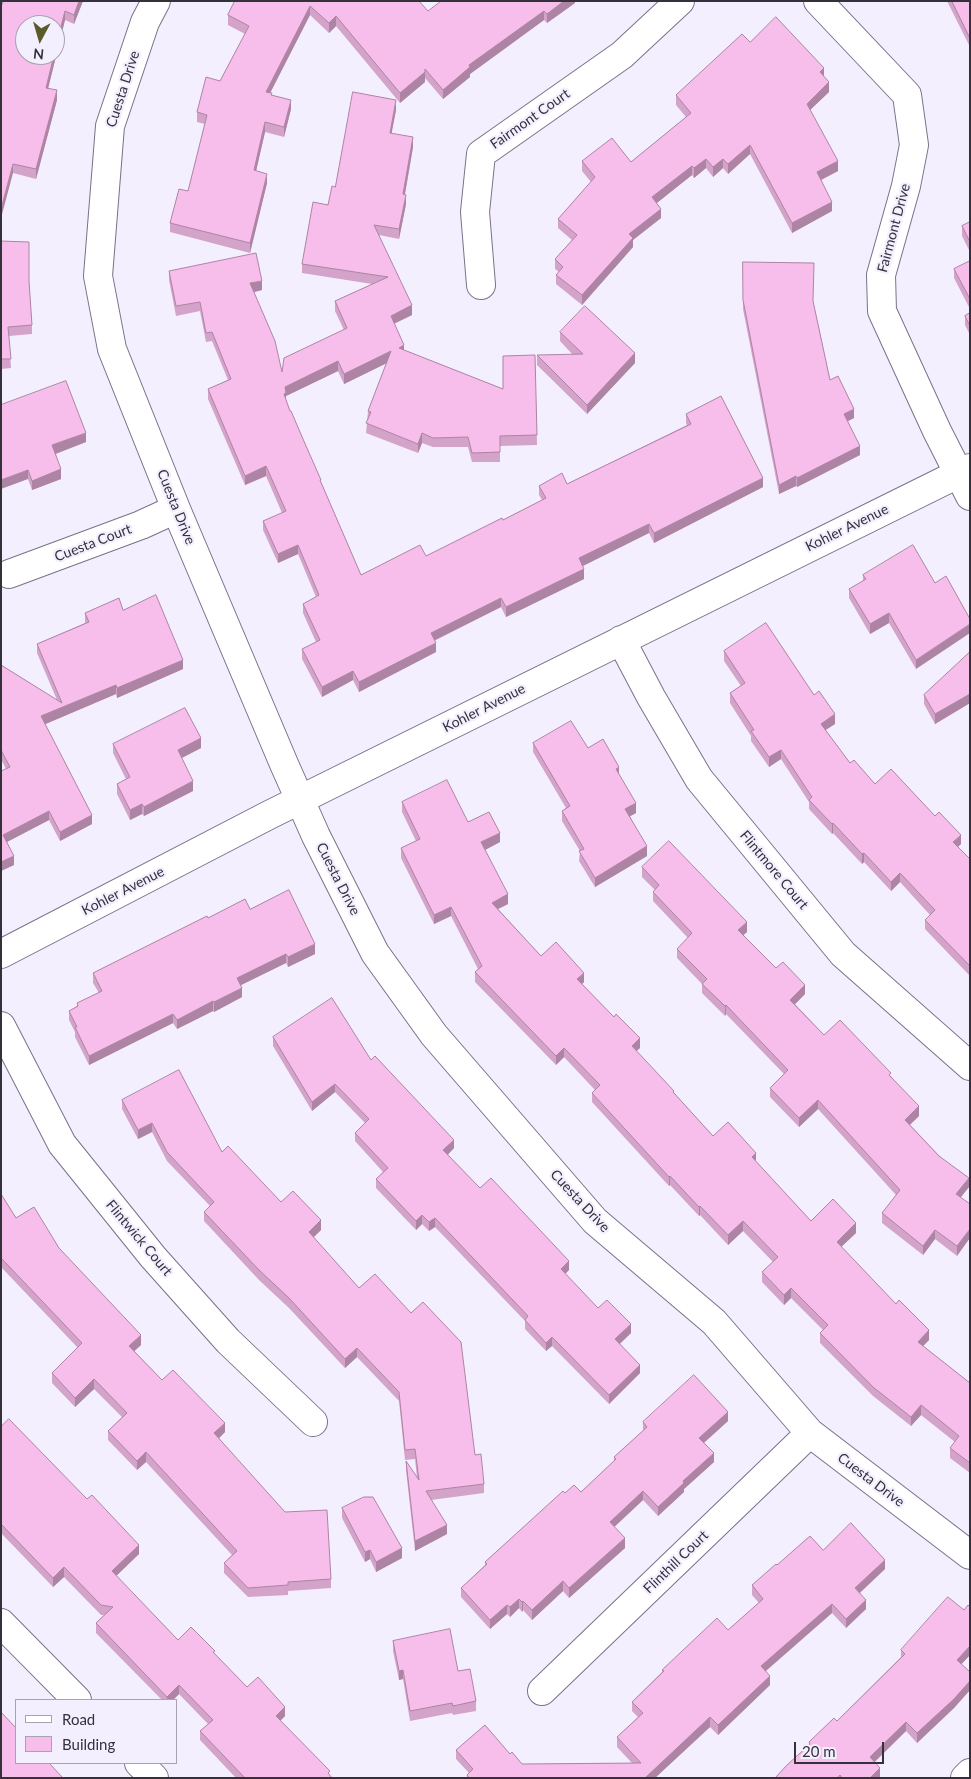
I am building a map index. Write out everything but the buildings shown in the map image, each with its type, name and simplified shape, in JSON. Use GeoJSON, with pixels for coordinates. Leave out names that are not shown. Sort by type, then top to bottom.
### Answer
{"type":"FeatureCollection","features":[{"type":"Feature","properties":{"kind":"street","name":"Cuesta Drive"},"geometry":{"type":"LineString","coordinates":[[156,1],[145,22],[110,126],[98,276],[112,349],[176,509],[300,800],[375,953],[434,1035],[595,1221],[714,1322],[810,1433],[970,1555]]}},
{"type":"Feature","properties":{"kind":"street","name":"Fairmont Court"},"geometry":{"type":"LineString","coordinates":[[481,285],[475,212],[481,154],[622,55],[680,1]]}},
{"type":"Feature","properties":{"kind":"street","name":"Fairmont Drive"},"geometry":{"type":"LineString","coordinates":[[818,1],[907,95],[914,146],[906,186],[881,275],[882,311],[966,479]]}},
{"type":"Feature","properties":{"kind":"street","name":"Kohler Avenue"},"geometry":{"type":"LineString","coordinates":[[1,954],[300,800],[621,640],[966,479]]}},
{"type":"Feature","properties":{"kind":"street","name":"Cuesta Court"},"geometry":{"type":"LineString","coordinates":[[9,574],[140,525],[176,509]]}},
{"type":"Feature","properties":{"kind":"street","name":"Flintmore Court"},"geometry":{"type":"LineString","coordinates":[[621,640],[698,780],[843,954],[970,1066]]}},
{"type":"Feature","properties":{"kind":"street","name":"Flintwick Court"},"geometry":{"type":"LineString","coordinates":[[1,1026],[62,1144],[154,1257],[228,1341],[313,1422]]}},
{"type":"Feature","properties":{"kind":"street","name":"Flinthill Court"},"geometry":{"type":"LineString","coordinates":[[542,1690],[810,1433]]}},
{"type":"Feature","properties":{"kind":"street"},"geometry":{"type":"LineString","coordinates":[[1,1623],[76,1699]]}},
{"type":"Feature","properties":{"kind":"street"},"geometry":{"type":"LineString","coordinates":[[140,1764],[154,1778]]}},
{"type":"Feature","properties":{"kind":"street"},"geometry":{"type":"LineString","coordinates":[[965,1778],[970,1773]]}}]}
